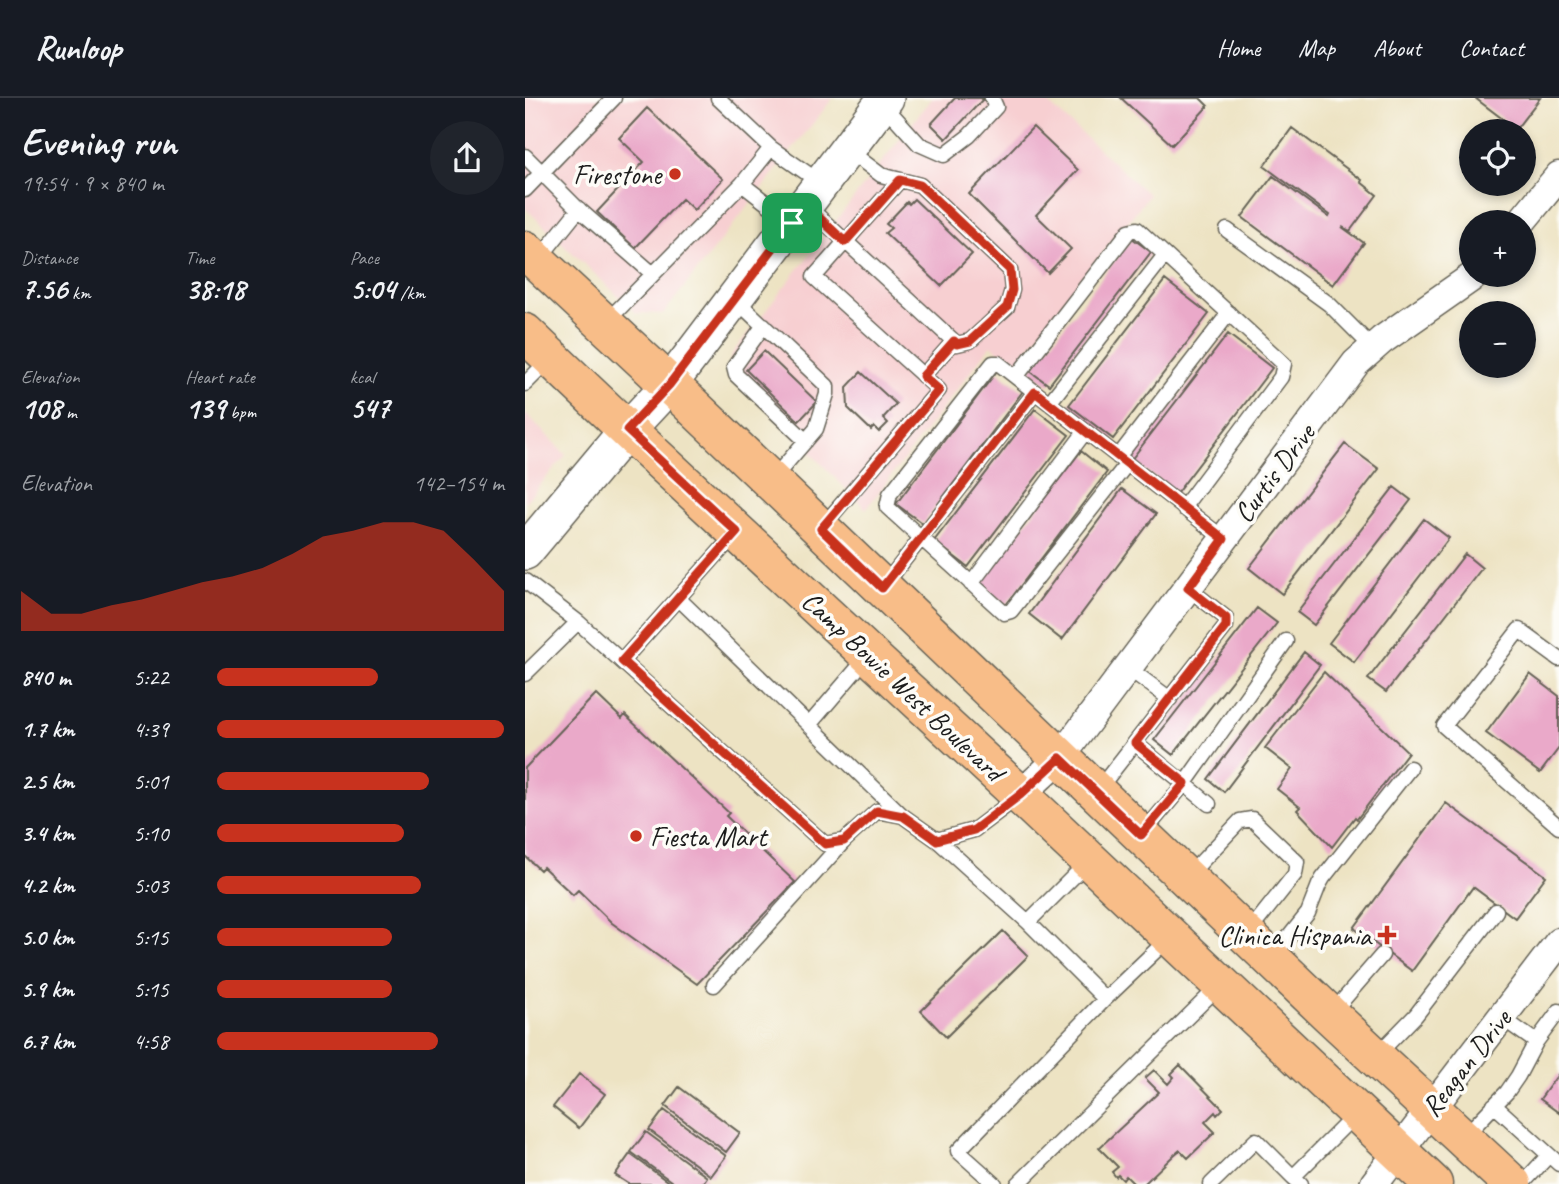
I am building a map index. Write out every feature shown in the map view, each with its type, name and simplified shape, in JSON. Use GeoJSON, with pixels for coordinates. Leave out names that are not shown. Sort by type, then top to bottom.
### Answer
{"type":"FeatureCollection","features":[{"type":"Feature","properties":{"kind":"main road","name":"Camp Bowie West Boulevard"},"geometry":{"type":"LineString","coordinates":[[531,255],[1430,1110],[1512,1184]]}},
{"type":"Feature","properties":{"kind":"main road","name":"Camp Bowie West Boulevard"},"geometry":{"type":"LineString","coordinates":[[534,358],[627,430],[1090,860],[1433,1184]]}},
{"type":"Feature","properties":{"kind":"street"},"geometry":{"type":"LineString","coordinates":[[525,552],[627,430],[669,385],[884,101]]}},
{"type":"Feature","properties":{"kind":"street"},"geometry":{"type":"LineString","coordinates":[[1531,210],[1559,176]]}},
{"type":"Feature","properties":{"kind":"street","name":"Curtis Drive"},"geometry":{"type":"LineString","coordinates":[[1020,795],[1060,758],[1356,363],[1459,286]]}},
{"type":"Feature","properties":{"kind":"street","name":"Reagan Drive"},"geometry":{"type":"LineString","coordinates":[[1374,1184],[1559,942]]}},
{"type":"Feature","properties":{"kind":"lane"},"geometry":{"type":"LineString","coordinates":[[525,190],[614,98]]}},
{"type":"Feature","properties":{"kind":"lane"},"geometry":{"type":"LineString","coordinates":[[718,98],[771,148],[807,204],[845,242],[957,344],[970,341],[1007,307],[1012,290],[1010,270],[920,185],[881,175],[848,149]]}},
{"type":"Feature","properties":{"kind":"lane"},"geometry":{"type":"LineString","coordinates":[[884,101],[919,144],[944,155],[969,136],[996,107],[992,98]]}},
{"type":"Feature","properties":{"kind":"lane"},"geometry":{"type":"LineString","coordinates":[[604,324],[742,184],[771,148]]}},
{"type":"Feature","properties":{"kind":"lane"},"geometry":{"type":"LineString","coordinates":[[525,156],[579,209],[653,274]]}},
{"type":"Feature","properties":{"kind":"lane"},"geometry":{"type":"LineString","coordinates":[[821,529],[939,390],[814,277],[900,180]]}},
{"type":"Feature","properties":{"kind":"lane"},"geometry":{"type":"LineString","coordinates":[[742,184],[807,204]]}},
{"type":"Feature","properties":{"kind":"lane"},"geometry":{"type":"LineString","coordinates":[[531,255],[579,209]]}},
{"type":"Feature","properties":{"kind":"lane"},"geometry":{"type":"LineString","coordinates":[[1016,377],[1129,230],[1137,229],[1284,364],[1281,377],[1183,508]]}},
{"type":"Feature","properties":{"kind":"lane"},"geometry":{"type":"LineString","coordinates":[[1227,230],[1329,304],[1373,348]]}},
{"type":"Feature","properties":{"kind":"lane"},"geometry":{"type":"LineString","coordinates":[[1049,403],[1165,255]]}},
{"type":"Feature","properties":{"kind":"lane"},"geometry":{"type":"LineString","coordinates":[[735,299],[827,386],[817,429],[771,481]]}},
{"type":"Feature","properties":{"kind":"lane"},"geometry":{"type":"LineString","coordinates":[[1224,539],[1122,461],[998,363],[993,363],[890,494],[887,507],[1004,613],[1011,611],[1122,461],[1229,313]]}},
{"type":"Feature","properties":{"kind":"lane"},"geometry":{"type":"LineString","coordinates":[[764,326],[734,367],[736,375],[806,441]]}},
{"type":"Feature","properties":{"kind":"lane"},"geometry":{"type":"LineString","coordinates":[[923,376],[954,341]]}},
{"type":"Feature","properties":{"kind":"lane"},"geometry":{"type":"LineString","coordinates":[[882,588],[1035,392]]}},
{"type":"Feature","properties":{"kind":"lane"},"geometry":{"type":"LineString","coordinates":[[971,584],[1085,432]]}},
{"type":"Feature","properties":{"kind":"lane"},"geometry":{"type":"LineString","coordinates":[[622,661],[737,532]]}},
{"type":"Feature","properties":{"kind":"lane"},"geometry":{"type":"LineString","coordinates":[[525,581],[578,622],[825,844],[844,841]]}},
{"type":"Feature","properties":{"kind":"lane"},"geometry":{"type":"LineString","coordinates":[[1096,793],[1226,626],[1226,618],[1188,588]]}},
{"type":"Feature","properties":{"kind":"lane"},"geometry":{"type":"LineString","coordinates":[[678,598],[903,816],[937,840],[1028,922],[1105,999]]}},
{"type":"Feature","properties":{"kind":"lane"},"geometry":{"type":"LineString","coordinates":[[525,674],[578,622]]}},
{"type":"Feature","properties":{"kind":"lane"},"geometry":{"type":"LineString","coordinates":[[1559,659],[1519,630],[1444,726],[1559,827]]}},
{"type":"Feature","properties":{"kind":"lane"},"geometry":{"type":"LineString","coordinates":[[1141,835],[1185,783],[1286,641]]}},
{"type":"Feature","properties":{"kind":"lane"},"geometry":{"type":"LineString","coordinates":[[809,725],[869,655]]}},
{"type":"Feature","properties":{"kind":"lane"},"geometry":{"type":"LineString","coordinates":[[1128,668],[1170,699]]}},
{"type":"Feature","properties":{"kind":"lane"},"geometry":{"type":"LineString","coordinates":[[1135,743],[1209,804]]}},
{"type":"Feature","properties":{"kind":"lane"},"geometry":{"type":"LineString","coordinates":[[1259,947],[1308,913],[1323,878],[1410,768]]}},
{"type":"Feature","properties":{"kind":"lane"},"geometry":{"type":"LineString","coordinates":[[937,840],[974,830],[1020,795]]}},
{"type":"Feature","properties":{"kind":"lane"},"geometry":{"type":"LineString","coordinates":[[714,985],[844,841],[877,811],[903,816]]}},
{"type":"Feature","properties":{"kind":"lane"},"geometry":{"type":"LineString","coordinates":[[1186,878],[1240,821],[1252,819],[1297,862],[1295,874],[1259,947]]}},
{"type":"Feature","properties":{"kind":"lane"},"geometry":{"type":"LineString","coordinates":[[1028,922],[1090,860]]}},
{"type":"Feature","properties":{"kind":"lane"},"geometry":{"type":"LineString","coordinates":[[1375,1057],[1416,1015],[1496,911]]}},
{"type":"Feature","properties":{"kind":"lane"},"geometry":{"type":"LineString","coordinates":[[995,1184],[958,1151],[1105,999],[1171,937]]}},
{"type":"Feature","properties":{"kind":"lane"},"geometry":{"type":"LineString","coordinates":[[1330,1015],[1382,955]]}},
{"type":"Feature","properties":{"kind":"lane"},"geometry":{"type":"LineString","coordinates":[[1018,1184],[1221,984]]}},
{"type":"Feature","properties":{"kind":"lane"},"geometry":{"type":"LineString","coordinates":[[1462,1139],[1507,1092],[1535,1042],[1559,1011]]}},
{"type":"Feature","properties":{"kind":"lane"},"geometry":{"type":"LineString","coordinates":[[1501,1017],[1535,1042]]}},
{"type":"Feature","properties":{"kind":"lane"},"geometry":{"type":"LineString","coordinates":[[1495,1105],[1554,1160],[1522,1184]]}},
{"type":"Feature","properties":{"kind":"lane"},"geometry":{"type":"LineString","coordinates":[[1211,1184],[1256,1140],[1297,1180],[1358,1112]]}},
{"type":"Feature","properties":{"kind":"shaded area"},"geometry":{"type":"Polygon","coordinates":[[[525,98],[833,98],[663,314],[636,313],[525,208],[525,98]]]}},
{"type":"Feature","properties":{"kind":"shaded area"},"geometry":{"type":"Polygon","coordinates":[[[932,98],[1043,98],[1149,195],[1015,365],[991,345],[866,509],[729,370],[731,355],[932,98]]]}},
{"type":"Feature","properties":{"kind":"shaded area"},"geometry":{"type":"Polygon","coordinates":[[[525,413],[566,455],[525,502],[525,413]]]}},
{"type":"Feature","properties":{"kind":"building"},"geometry":{"type":"Polygon","coordinates":[[[955,98],[984,98],[946,139],[931,124],[955,98]]]}},
{"type":"Feature","properties":{"kind":"building"},"geometry":{"type":"Polygon","coordinates":[[[1121,98],[1200,98],[1208,106],[1172,145],[1121,98]]]}},
{"type":"Feature","properties":{"kind":"building"},"geometry":{"type":"Polygon","coordinates":[[[1475,98],[1540,98],[1524,119],[1503,119],[1475,98]]]}},
{"type":"Feature","properties":{"kind":"building","name":"Firestone"},"geometry":{"type":"Polygon","coordinates":[[[647,108],[723,179],[694,210],[682,199],[635,248],[597,212],[644,162],[619,138],[647,108]]]}},
{"type":"Feature","properties":{"kind":"building"},"geometry":{"type":"Polygon","coordinates":[[[1033,127],[1078,170],[1036,215],[1071,249],[1048,273],[969,194],[1033,127]]]}},
{"type":"Feature","properties":{"kind":"building"},"geometry":{"type":"Polygon","coordinates":[[[1292,128],[1362,180],[1361,182],[1377,195],[1350,231],[1342,227],[1364,243],[1333,285],[1242,217],[1273,176],[1329,217],[1330,215],[1264,166],[1292,128]]]}},
{"type":"Feature","properties":{"kind":"building"},"geometry":{"type":"Polygon","coordinates":[[[914,199],[972,254],[941,286],[885,233],[891,228],[886,224],[907,202],[909,204],[914,199]]]}},
{"type":"Feature","properties":{"kind":"building"},"geometry":{"type":"Polygon","coordinates":[[[1132,238],[1151,252],[1049,385],[1030,371],[1132,238]]]}},
{"type":"Feature","properties":{"kind":"building"},"geometry":{"type":"Polygon","coordinates":[[[1165,280],[1209,314],[1113,439],[1069,405],[1165,280]]]}},
{"type":"Feature","properties":{"kind":"building"},"geometry":{"type":"Polygon","coordinates":[[[1228,334],[1272,368],[1176,494],[1131,460],[1228,334]]]}},
{"type":"Feature","properties":{"kind":"building"},"geometry":{"type":"Polygon","coordinates":[[[764,351],[817,402],[799,421],[746,370],[764,351]]]}},
{"type":"Feature","properties":{"kind":"building"},"geometry":{"type":"Polygon","coordinates":[[[997,371],[1023,391],[923,524],[896,504],[997,371]]]}},
{"type":"Feature","properties":{"kind":"building"},"geometry":{"type":"Polygon","coordinates":[[[861,372],[896,404],[883,418],[888,423],[879,432],[874,427],[871,430],[848,408],[847,387],[861,372]]]}},
{"type":"Feature","properties":{"kind":"building"},"geometry":{"type":"Polygon","coordinates":[[[1035,409],[1069,435],[968,567],[934,541],[1035,409]]]}},
{"type":"Feature","properties":{"kind":"building"},"geometry":{"type":"Polygon","coordinates":[[[1345,444],[1379,469],[1282,594],[1249,568],[1345,444]]]}},
{"type":"Feature","properties":{"kind":"building"},"geometry":{"type":"Polygon","coordinates":[[[1081,451],[1107,472],[1006,605],[979,584],[1081,451]]]}},
{"type":"Feature","properties":{"kind":"building"},"geometry":{"type":"Polygon","coordinates":[[[1394,487],[1411,500],[1314,625],[1297,612],[1394,487]]]}},
{"type":"Feature","properties":{"kind":"building"},"geometry":{"type":"Polygon","coordinates":[[[1122,489],[1156,514],[1062,640],[1029,614],[1122,489]]]}},
{"type":"Feature","properties":{"kind":"building"},"geometry":{"type":"Polygon","coordinates":[[[1424,519],[1449,538],[1354,662],[1329,643],[1424,519]]]}},
{"type":"Feature","properties":{"kind":"building"},"geometry":{"type":"Polygon","coordinates":[[[1465,554],[1482,568],[1386,692],[1368,679],[1465,554]]]}},
{"type":"Feature","properties":{"kind":"building"},"geometry":{"type":"Polygon","coordinates":[[[1257,608],[1277,623],[1173,755],[1154,740],[1257,608]]]}},
{"type":"Feature","properties":{"kind":"building"},"geometry":{"type":"Polygon","coordinates":[[[1304,652],[1320,665],[1224,792],[1208,779],[1304,652]]]}},
{"type":"Feature","properties":{"kind":"building"},"geometry":{"type":"Polygon","coordinates":[[[1324,672],[1408,752],[1332,847],[1297,810],[1300,807],[1277,789],[1292,769],[1265,748],[1324,672]]]}},
{"type":"Feature","properties":{"kind":"building"},"geometry":{"type":"Polygon","coordinates":[[[1530,674],[1559,696],[1559,748],[1540,773],[1486,733],[1530,674]]]}},
{"type":"Feature","properties":{"kind":"building","name":"Fiesta Mart"},"geometry":{"type":"Polygon","coordinates":[[[596,694],[622,719],[625,715],[729,813],[726,816],[795,882],[697,984],[612,923],[578,890],[573,895],[543,867],[540,870],[525,856],[525,768],[596,694]]]}},
{"type":"Feature","properties":{"kind":"building"},"geometry":{"type":"Polygon","coordinates":[[[1446,803],[1546,876],[1515,918],[1473,887],[1412,971],[1354,928],[1446,803]]]}},
{"type":"Feature","properties":{"kind":"building"},"geometry":{"type":"Polygon","coordinates":[[[1003,931],[1028,956],[946,1037],[921,1011],[1003,931]]]}},
{"type":"Feature","properties":{"kind":"building"},"geometry":{"type":"Polygon","coordinates":[[[1180,1065],[1223,1109],[1217,1115],[1215,1112],[1205,1122],[1215,1132],[1188,1158],[1180,1150],[1144,1184],[1134,1184],[1126,1176],[1123,1180],[1118,1175],[1116,1177],[1112,1172],[1118,1167],[1099,1148],[1159,1092],[1145,1078],[1154,1070],[1168,1084],[1174,1077],[1171,1074],[1180,1065]]]}},
{"type":"Feature","properties":{"kind":"building"},"geometry":{"type":"Polygon","coordinates":[[[1559,1073],[1559,1113],[1540,1099],[1559,1073]]]}},
{"type":"Feature","properties":{"kind":"building"},"geometry":{"type":"Polygon","coordinates":[[[579,1074],[605,1094],[579,1128],[553,1107],[579,1074]]]}},
{"type":"Feature","properties":{"kind":"building"},"geometry":{"type":"Polygon","coordinates":[[[679,1087],[740,1133],[726,1152],[665,1106],[679,1087]]]}},
{"type":"Feature","properties":{"kind":"building"},"geometry":{"type":"Polygon","coordinates":[[[664,1110],[726,1156],[711,1176],[649,1130],[664,1110]]]}},
{"type":"Feature","properties":{"kind":"building"},"geometry":{"type":"Polygon","coordinates":[[[646,1132],[707,1177],[702,1184],[675,1184],[631,1152],[646,1132]]]}},
{"type":"Feature","properties":{"kind":"building"},"geometry":{"type":"Polygon","coordinates":[[[630,1154],[671,1184],[629,1184],[615,1175],[630,1154]]]}},
{"type":"Feature","properties":{"kind":"place","name":"Firestone"},"geometry":{"type":"Point","coordinates":[675,174]}},
{"type":"Feature","properties":{"kind":"place","name":"Fiesta Mart"},"geometry":{"type":"Point","coordinates":[636,836]}},
{"type":"Feature","properties":{"kind":"place","name":"Clinica Hispania"},"geometry":{"type":"Point","coordinates":[1387,935]}},
{"type":"Feature","properties":{"kind":"route"},"geometry":{"type":"LineString","coordinates":[[900,180],[920,185],[1010,270],[1012,290],[1007,307],[970,341],[957,344],[954,341],[923,376],[939,390],[821,529],[882,588],[1035,392],[1224,539],[1188,588],[1226,618],[1226,626],[1135,743],[1185,783],[1141,835],[1060,758],[1020,795],[974,830],[937,840],[903,816],[877,811],[844,841],[825,844],[622,661],[737,532],[627,430],[697,350],[792,223],[806,205],[845,242],[900,180]]}}]}
